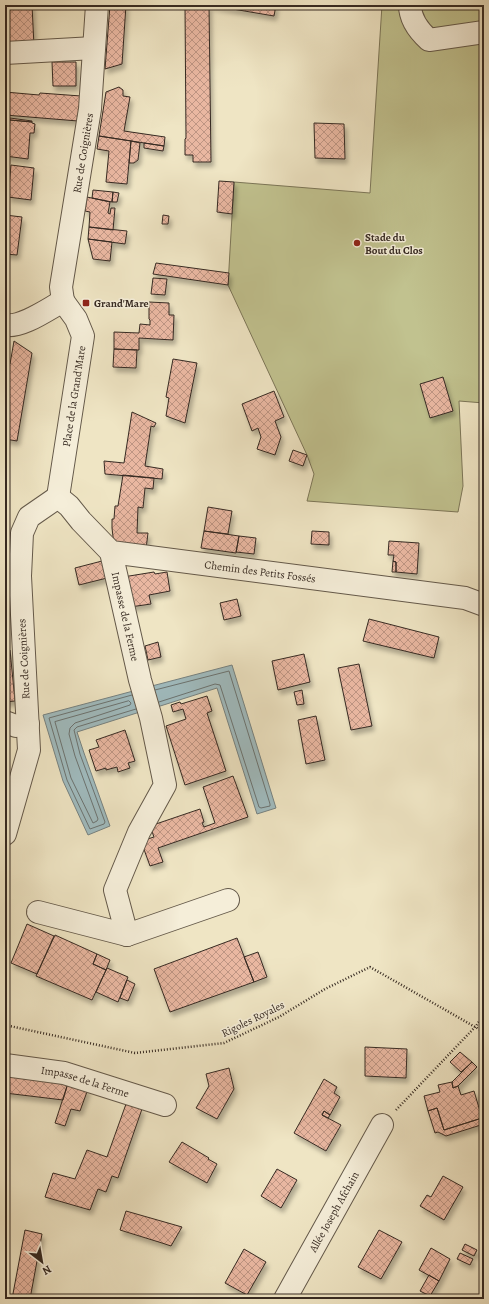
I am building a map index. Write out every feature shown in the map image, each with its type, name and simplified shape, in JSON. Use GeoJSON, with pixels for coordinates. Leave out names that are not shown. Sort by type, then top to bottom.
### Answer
{"type":"FeatureCollection","features":[{"type":"Feature","properties":{"kind":"street","name":"Rue de Coignières"},"geometry":{"type":"LineString","coordinates":[[63,301],[61,287],[90,109],[97,5]]}},
{"type":"Feature","properties":{"kind":"street"},"geometry":{"type":"LineString","coordinates":[[410,5],[410,10],[420,32],[429,40],[484,32]]}},
{"type":"Feature","properties":{"kind":"street"},"geometry":{"type":"LineString","coordinates":[[5,53],[94,48]]}},
{"type":"Feature","properties":{"kind":"street"},"geometry":{"type":"LineString","coordinates":[[5,325],[10,326],[28,320],[63,301]]}},
{"type":"Feature","properties":{"kind":"street","name":"Place de la Grand'Mare"},"geometry":{"type":"LineString","coordinates":[[58,497],[83,336],[76,318],[63,301]]}},
{"type":"Feature","properties":{"kind":"street","name":"Rue de Coignières"},"geometry":{"type":"LineString","coordinates":[[5,834],[29,750],[20,576],[22,533],[29,517],[58,497]]}},
{"type":"Feature","properties":{"kind":"street"},"geometry":{"type":"LineString","coordinates":[[58,497],[69,506],[81,521],[111,552]]}},
{"type":"Feature","properties":{"kind":"street","name":"Chemin des Petits Fossés"},"geometry":{"type":"LineString","coordinates":[[111,552],[465,598],[484,605]]}},
{"type":"Feature","properties":{"kind":"street","name":"Impasse de la Ferme"},"geometry":{"type":"LineString","coordinates":[[111,552],[140,680],[151,718],[165,785],[139,832],[115,890],[127,935]]}},
{"type":"Feature","properties":{"kind":"street"},"geometry":{"type":"LineString","coordinates":[[5,722],[16,726],[28,724]]}},
{"type":"Feature","properties":{"kind":"street"},"geometry":{"type":"LineString","coordinates":[[38,912],[127,935],[228,900]]}},
{"type":"Feature","properties":{"kind":"street","name":"Impasse de la Ferme"},"geometry":{"type":"LineString","coordinates":[[5,1065],[64,1073],[165,1104]]}},
{"type":"Feature","properties":{"kind":"street","name":"Allée Joseph Afchain"},"geometry":{"type":"LineString","coordinates":[[285,1299],[382,1125]]}},
{"type":"Feature","properties":{"kind":"path","name":"Rigoles Royales"},"geometry":{"type":"LineString","coordinates":[[5,1025],[135,1053],[224,1043],[279,1017],[325,989],[370,967],[476,1026],[484,1032]]}},
{"type":"Feature","properties":{"kind":"path"},"geometry":{"type":"LineString","coordinates":[[382,1125],[476,1026],[484,1014]]}},
{"type":"Feature","properties":{"kind":"green space","name":"Stade du Bout du Clos"},"geometry":{"type":"Polygon","coordinates":[[[382,5],[484,5],[484,403],[459,401],[463,486],[458,512],[307,501],[314,474],[307,455],[228,285],[234,182],[370,193],[382,5]]]}},
{"type":"Feature","properties":{"kind":"water"},"geometry":{"type":"Polygon","coordinates":[[[232,665],[276,808],[257,814],[217,688],[154,708],[148,687],[232,665]]]}},
{"type":"Feature","properties":{"kind":"water"},"geometry":{"type":"Polygon","coordinates":[[[137,690],[143,711],[77,732],[110,826],[88,835],[63,781],[43,715],[137,690]]]}},
{"type":"Feature","properties":{"kind":"building"},"geometry":{"type":"Polygon","coordinates":[[[5,5],[32,5],[34,46],[5,47],[5,5]]]}},
{"type":"Feature","properties":{"kind":"building"},"geometry":{"type":"Polygon","coordinates":[[[110,5],[126,5],[122,64],[105,69],[110,5]]]}},
{"type":"Feature","properties":{"kind":"building"},"geometry":{"type":"Polygon","coordinates":[[[185,5],[209,5],[211,162],[193,162],[193,155],[185,155],[185,5]]]}},
{"type":"Feature","properties":{"kind":"building"},"geometry":{"type":"Polygon","coordinates":[[[209,5],[276,5],[274,16],[209,5]]]}},
{"type":"Feature","properties":{"kind":"building"},"geometry":{"type":"Polygon","coordinates":[[[52,62],[76,62],[76,86],[53,86],[52,62]]]}},
{"type":"Feature","properties":{"kind":"building"},"geometry":{"type":"Polygon","coordinates":[[[119,87],[123,90],[123,96],[130,97],[124,131],[165,137],[164,146],[99,136],[106,92],[119,87]]]}},
{"type":"Feature","properties":{"kind":"building"},"geometry":{"type":"Polygon","coordinates":[[[5,92],[39,95],[40,93],[81,96],[78,121],[5,115],[5,92]]]}},
{"type":"Feature","properties":{"kind":"building"},"geometry":{"type":"Polygon","coordinates":[[[10,118],[32,121],[32,122],[10,120],[10,118]]]}},
{"type":"Feature","properties":{"kind":"building"},"geometry":{"type":"Polygon","coordinates":[[[10,120],[32,122],[35,124],[34,133],[30,133],[28,159],[5,156],[5,142],[7,142],[10,120]]]}},
{"type":"Feature","properties":{"kind":"building"},"geometry":{"type":"Polygon","coordinates":[[[314,123],[344,124],[345,159],[315,158],[314,123]]]}},
{"type":"Feature","properties":{"kind":"building"},"geometry":{"type":"Polygon","coordinates":[[[99,136],[131,141],[127,184],[106,182],[109,151],[97,149],[99,136]]]}},
{"type":"Feature","properties":{"kind":"building"},"geometry":{"type":"Polygon","coordinates":[[[131,141],[140,143],[138,160],[134,163],[129,163],[131,141]]]}},
{"type":"Feature","properties":{"kind":"building"},"geometry":{"type":"Polygon","coordinates":[[[144,143],[164,146],[163,151],[144,148],[144,143]]]}},
{"type":"Feature","properties":{"kind":"building"},"geometry":{"type":"Polygon","coordinates":[[[11,165],[34,168],[31,200],[8,197],[11,165]]]}},
{"type":"Feature","properties":{"kind":"building"},"geometry":{"type":"Polygon","coordinates":[[[219,181],[234,182],[232,214],[217,212],[219,181]]]}},
{"type":"Feature","properties":{"kind":"building"},"geometry":{"type":"Polygon","coordinates":[[[93,190],[113,192],[112,202],[92,198],[93,190]]]}},
{"type":"Feature","properties":{"kind":"building"},"geometry":{"type":"Polygon","coordinates":[[[113,192],[119,193],[117,202],[112,202],[113,192]]]}},
{"type":"Feature","properties":{"kind":"building"},"geometry":{"type":"Polygon","coordinates":[[[87,197],[110,202],[108,213],[110,214],[111,208],[115,208],[113,230],[89,227],[90,212],[85,211],[87,197]]]}},
{"type":"Feature","properties":{"kind":"building"},"geometry":{"type":"Polygon","coordinates":[[[5,215],[22,217],[17,255],[5,254],[5,215]]]}},
{"type":"Feature","properties":{"kind":"building"},"geometry":{"type":"Polygon","coordinates":[[[163,215],[169,216],[168,224],[162,224],[163,215]]]}},
{"type":"Feature","properties":{"kind":"building"},"geometry":{"type":"Polygon","coordinates":[[[89,227],[127,231],[125,244],[88,239],[89,227]]]}},
{"type":"Feature","properties":{"kind":"building"},"geometry":{"type":"Polygon","coordinates":[[[88,239],[112,242],[110,261],[93,259],[88,239]]]}},
{"type":"Feature","properties":{"kind":"building"},"geometry":{"type":"Polygon","coordinates":[[[156,263],[229,273],[228,285],[153,274],[156,263]]]}},
{"type":"Feature","properties":{"kind":"building"},"geometry":{"type":"Polygon","coordinates":[[[153,278],[167,279],[165,295],[151,294],[153,278]]]}},
{"type":"Feature","properties":{"kind":"building"},"geometry":{"type":"Polygon","coordinates":[[[149,302],[169,303],[169,315],[174,315],[173,340],[139,338],[139,350],[114,349],[114,332],[139,333],[140,324],[150,325],[149,302]]]}},
{"type":"Feature","properties":{"kind":"building"},"geometry":{"type":"Polygon","coordinates":[[[14,341],[32,353],[17,441],[5,439],[5,363],[10,364],[14,341]]]}},
{"type":"Feature","properties":{"kind":"building"},"geometry":{"type":"Polygon","coordinates":[[[114,349],[137,350],[136,368],[113,367],[114,349]]]}},
{"type":"Feature","properties":{"kind":"building"},"geometry":{"type":"Polygon","coordinates":[[[173,359],[197,363],[185,423],[166,416],[169,398],[166,397],[173,359]]]}},
{"type":"Feature","properties":{"kind":"building"},"geometry":{"type":"Polygon","coordinates":[[[443,377],[453,411],[430,418],[420,384],[443,377]]]}},
{"type":"Feature","properties":{"kind":"building"},"geometry":{"type":"Polygon","coordinates":[[[274,391],[284,417],[275,421],[281,437],[275,455],[257,449],[261,437],[258,428],[252,431],[242,404],[274,391]]]}},
{"type":"Feature","properties":{"kind":"building"},"geometry":{"type":"Polygon","coordinates":[[[132,412],[156,423],[154,427],[151,426],[145,466],[163,469],[162,479],[105,474],[104,461],[124,463],[132,412]]]}},
{"type":"Feature","properties":{"kind":"building"},"geometry":{"type":"Polygon","coordinates":[[[293,450],[307,455],[303,466],[289,461],[293,450]]]}},
{"type":"Feature","properties":{"kind":"building"},"geometry":{"type":"Polygon","coordinates":[[[123,475],[154,478],[153,489],[145,488],[143,508],[138,507],[137,533],[148,533],[146,549],[114,545],[112,519],[114,519],[115,506],[118,506],[123,475]]]}},
{"type":"Feature","properties":{"kind":"building"},"geometry":{"type":"Polygon","coordinates":[[[208,507],[232,511],[228,534],[204,531],[208,507]]]}},
{"type":"Feature","properties":{"kind":"building"},"geometry":{"type":"Polygon","coordinates":[[[204,531],[239,536],[236,553],[201,548],[204,531]]]}},
{"type":"Feature","properties":{"kind":"building"},"geometry":{"type":"Polygon","coordinates":[[[312,531],[329,532],[329,545],[311,544],[312,531]]]}},
{"type":"Feature","properties":{"kind":"building"},"geometry":{"type":"Polygon","coordinates":[[[5,535],[11,535],[10,562],[5,561],[5,535]]]}},
{"type":"Feature","properties":{"kind":"building"},"geometry":{"type":"Polygon","coordinates":[[[239,536],[256,538],[254,554],[236,552],[239,536]]]}},
{"type":"Feature","properties":{"kind":"building"},"geometry":{"type":"Polygon","coordinates":[[[389,541],[419,543],[417,574],[396,572],[396,562],[393,561],[394,555],[388,555],[389,541]]]}},
{"type":"Feature","properties":{"kind":"building"},"geometry":{"type":"Polygon","coordinates":[[[102,561],[107,578],[79,585],[75,568],[102,561]]]}},
{"type":"Feature","properties":{"kind":"building"},"geometry":{"type":"Polygon","coordinates":[[[393,561],[396,562],[396,572],[392,572],[393,561]]]}},
{"type":"Feature","properties":{"kind":"building"},"geometry":{"type":"Polygon","coordinates":[[[154,572],[155,574],[167,572],[170,591],[149,595],[151,604],[130,607],[123,577],[154,572]]]}},
{"type":"Feature","properties":{"kind":"building"},"geometry":{"type":"Polygon","coordinates":[[[237,599],[241,616],[224,620],[220,603],[237,599]]]}},
{"type":"Feature","properties":{"kind":"building"},"geometry":{"type":"Polygon","coordinates":[[[369,619],[439,637],[434,658],[363,641],[369,619]]]}},
{"type":"Feature","properties":{"kind":"building"},"geometry":{"type":"Polygon","coordinates":[[[158,642],[161,657],[148,660],[145,646],[158,642]]]}},
{"type":"Feature","properties":{"kind":"building"},"geometry":{"type":"Polygon","coordinates":[[[5,650],[10,650],[15,701],[5,702],[5,650]]]}},
{"type":"Feature","properties":{"kind":"building"},"geometry":{"type":"Polygon","coordinates":[[[304,654],[310,682],[278,690],[272,661],[304,654]]]}},
{"type":"Feature","properties":{"kind":"building"},"geometry":{"type":"Polygon","coordinates":[[[359,664],[372,726],[351,730],[338,668],[359,664]]]}},
{"type":"Feature","properties":{"kind":"building"},"geometry":{"type":"Polygon","coordinates":[[[302,690],[304,704],[297,705],[294,692],[302,690]]]}},
{"type":"Feature","properties":{"kind":"building"},"geometry":{"type":"Polygon","coordinates":[[[207,696],[212,711],[207,713],[226,771],[185,785],[166,726],[186,719],[183,709],[173,712],[171,705],[180,702],[181,704],[207,696]]]}},
{"type":"Feature","properties":{"kind":"building"},"geometry":{"type":"Polygon","coordinates":[[[316,716],[325,760],[306,764],[298,720],[316,716]]]}},
{"type":"Feature","properties":{"kind":"building"},"geometry":{"type":"Polygon","coordinates":[[[125,730],[135,761],[128,763],[130,768],[118,772],[117,767],[96,771],[89,750],[99,747],[96,740],[125,730]]]}},
{"type":"Feature","properties":{"kind":"building"},"geometry":{"type":"Polygon","coordinates":[[[233,776],[248,817],[158,848],[163,862],[150,866],[141,841],[154,837],[150,826],[200,809],[204,827],[215,823],[203,787],[233,776]]]}},
{"type":"Feature","properties":{"kind":"building"},"geometry":{"type":"Polygon","coordinates":[[[27,924],[54,936],[37,974],[11,963],[27,924]]]}},
{"type":"Feature","properties":{"kind":"building"},"geometry":{"type":"Polygon","coordinates":[[[55,935],[97,954],[93,964],[106,970],[92,1000],[36,976],[55,935]]]}},
{"type":"Feature","properties":{"kind":"building"},"geometry":{"type":"Polygon","coordinates":[[[237,938],[254,982],[170,1012],[154,969],[237,938]]]}},
{"type":"Feature","properties":{"kind":"building"},"geometry":{"type":"Polygon","coordinates":[[[258,952],[267,977],[254,982],[244,957],[258,952]]]}},
{"type":"Feature","properties":{"kind":"building"},"geometry":{"type":"Polygon","coordinates":[[[97,954],[110,960],[106,970],[93,964],[97,954]]]}},
{"type":"Feature","properties":{"kind":"building"},"geometry":{"type":"Polygon","coordinates":[[[107,968],[128,977],[118,1002],[96,992],[107,968]]]}},
{"type":"Feature","properties":{"kind":"building"},"geometry":{"type":"Polygon","coordinates":[[[127,980],[135,984],[128,1001],[120,998],[127,980]]]}},
{"type":"Feature","properties":{"kind":"building"},"geometry":{"type":"Polygon","coordinates":[[[365,1047],[407,1049],[406,1078],[365,1076],[365,1047]]]}},
{"type":"Feature","properties":{"kind":"building"},"geometry":{"type":"Polygon","coordinates":[[[460,1052],[472,1062],[461,1072],[450,1062],[460,1052]]]}},
{"type":"Feature","properties":{"kind":"building"},"geometry":{"type":"Polygon","coordinates":[[[472,1062],[477,1067],[458,1086],[453,1088],[452,1082],[472,1062]]]}},
{"type":"Feature","properties":{"kind":"building"},"geometry":{"type":"Polygon","coordinates":[[[229,1068],[234,1089],[217,1119],[196,1108],[209,1086],[206,1074],[229,1068]]]}},
{"type":"Feature","properties":{"kind":"building"},"geometry":{"type":"Polygon","coordinates":[[[5,1076],[68,1083],[63,1100],[5,1093],[5,1076]]]}},
{"type":"Feature","properties":{"kind":"building"},"geometry":{"type":"Polygon","coordinates":[[[324,1079],[337,1087],[334,1093],[340,1097],[330,1115],[324,1111],[322,1115],[341,1125],[326,1151],[294,1133],[324,1079]]]}},
{"type":"Feature","properties":{"kind":"building"},"geometry":{"type":"Polygon","coordinates":[[[452,1082],[453,1088],[458,1086],[461,1095],[474,1091],[482,1118],[444,1130],[437,1108],[428,1111],[424,1096],[440,1092],[438,1085],[452,1082]]]}},
{"type":"Feature","properties":{"kind":"building"},"geometry":{"type":"Polygon","coordinates":[[[68,1083],[88,1089],[80,1111],[71,1109],[65,1126],[55,1123],[68,1083]]]}},
{"type":"Feature","properties":{"kind":"building"},"geometry":{"type":"Polygon","coordinates":[[[126,1104],[142,1109],[118,1178],[112,1176],[106,1192],[98,1189],[90,1210],[45,1197],[53,1173],[75,1179],[87,1150],[107,1157],[126,1104]]]}},
{"type":"Feature","properties":{"kind":"building"},"geometry":{"type":"Polygon","coordinates":[[[437,1108],[444,1130],[482,1118],[484,1124],[446,1136],[438,1132],[435,1133],[428,1111],[437,1108]]]}},
{"type":"Feature","properties":{"kind":"building"},"geometry":{"type":"Polygon","coordinates":[[[324,1111],[330,1115],[328,1118],[322,1115],[324,1111]]]}},
{"type":"Feature","properties":{"kind":"building"},"geometry":{"type":"Polygon","coordinates":[[[182,1142],[217,1164],[207,1183],[169,1162],[182,1142]]]}},
{"type":"Feature","properties":{"kind":"building"},"geometry":{"type":"Polygon","coordinates":[[[277,1169],[297,1180],[281,1208],[261,1196],[277,1169]]]}},
{"type":"Feature","properties":{"kind":"building"},"geometry":{"type":"Polygon","coordinates":[[[443,1176],[463,1187],[444,1220],[420,1206],[427,1195],[431,1197],[443,1176]]]}},
{"type":"Feature","properties":{"kind":"building"},"geometry":{"type":"Polygon","coordinates":[[[126,1211],[182,1227],[171,1246],[120,1230],[126,1211]]]}},
{"type":"Feature","properties":{"kind":"building"},"geometry":{"type":"Polygon","coordinates":[[[25,1230],[42,1234],[30,1299],[12,1299],[25,1230]]]}},
{"type":"Feature","properties":{"kind":"building"},"geometry":{"type":"Polygon","coordinates":[[[379,1230],[402,1242],[381,1279],[358,1267],[379,1230]]]}},
{"type":"Feature","properties":{"kind":"building"},"geometry":{"type":"Polygon","coordinates":[[[465,1244],[477,1250],[474,1256],[462,1250],[465,1244]]]}},
{"type":"Feature","properties":{"kind":"building"},"geometry":{"type":"Polygon","coordinates":[[[431,1248],[450,1259],[439,1281],[419,1270],[431,1248]]]}},
{"type":"Feature","properties":{"kind":"building"},"geometry":{"type":"Polygon","coordinates":[[[244,1249],[266,1262],[247,1295],[225,1283],[244,1249]]]}},
{"type":"Feature","properties":{"kind":"building"},"geometry":{"type":"Polygon","coordinates":[[[460,1253],[473,1259],[470,1265],[457,1259],[460,1253]]]}},
{"type":"Feature","properties":{"kind":"building"},"geometry":{"type":"Polygon","coordinates":[[[429,1275],[439,1281],[430,1296],[420,1291],[429,1275]]]}},
{"type":"Feature","properties":{"kind":"place","name":"Stade du Bout du Clos"},"geometry":{"type":"Point","coordinates":[357,243]}},
{"type":"Feature","properties":{"kind":"place","name":"Grand'Mare"},"geometry":{"type":"Point","coordinates":[86,303]}}]}
